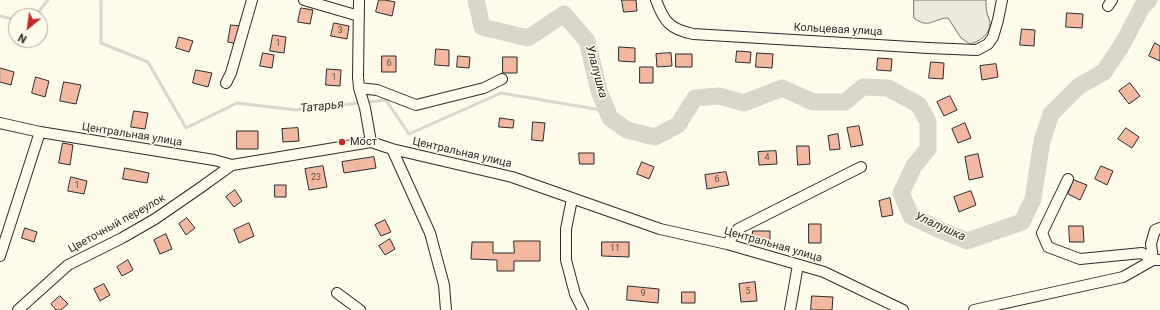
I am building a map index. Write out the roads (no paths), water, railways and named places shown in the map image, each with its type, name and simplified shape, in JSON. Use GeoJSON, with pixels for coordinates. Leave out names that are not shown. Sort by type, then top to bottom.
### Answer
{"type":"FeatureCollection","features":[{"type":"Feature","properties":{"kind":"street"},"geometry":{"type":"LineString","coordinates":[[226,83],[231,73],[252,0]]}},
{"type":"Feature","properties":{"kind":"street"},"geometry":{"type":"LineString","coordinates":[[304,0],[359,16]]}},
{"type":"Feature","properties":{"kind":"street"},"geometry":{"type":"LineString","coordinates":[[359,0],[358,77],[371,142]]}},
{"type":"Feature","properties":{"kind":"street","name":"Кольцевая улица"},"geometry":{"type":"LineString","coordinates":[[656,0],[661,13],[667,22],[675,28],[693,34],[977,50],[988,44],[993,37],[1002,0]]}},
{"type":"Feature","properties":{"kind":"street"},"geometry":{"type":"LineString","coordinates":[[360,91],[378,90],[416,104],[484,88],[502,79]]}},
{"type":"Feature","properties":{"kind":"street","name":"Центральная улица"},"geometry":{"type":"LineString","coordinates":[[0,123],[40,132],[232,165],[371,142],[392,149],[512,177],[660,229],[727,244],[824,272],[840,278],[876,298],[903,310]]}},
{"type":"Feature","properties":{"kind":"street"},"geometry":{"type":"LineString","coordinates":[[0,256],[2,244],[40,132]]}},
{"type":"Feature","properties":{"kind":"street"},"geometry":{"type":"LineString","coordinates":[[392,149],[430,233],[444,285],[446,310]]}},
{"type":"Feature","properties":{"kind":"street","name":"Цветочный переулок"},"geometry":{"type":"LineString","coordinates":[[18,310],[68,265],[122,238],[155,219],[232,165]]}},
{"type":"Feature","properties":{"kind":"street"},"geometry":{"type":"LineString","coordinates":[[727,244],[738,229],[861,167]]}},
{"type":"Feature","properties":{"kind":"street"},"geometry":{"type":"LineString","coordinates":[[1068,180],[1042,233],[1048,247],[1080,259],[1142,253],[1157,260]]}},
{"type":"Feature","properties":{"kind":"street"},"geometry":{"type":"LineString","coordinates":[[572,199],[566,229],[566,260],[575,294],[583,310]]}},
{"type":"Feature","properties":{"kind":"street"},"geometry":{"type":"LineString","coordinates":[[1157,260],[1151,244],[1155,230],[1160,228]]}},
{"type":"Feature","properties":{"kind":"street"},"geometry":{"type":"LineString","coordinates":[[974,310],[1123,277],[1157,260]]}},
{"type":"Feature","properties":{"kind":"street"},"geometry":{"type":"LineString","coordinates":[[790,310],[798,265]]}},
{"type":"Feature","properties":{"kind":"street"},"geometry":{"type":"LineString","coordinates":[[337,293],[360,310]]}},
{"type":"Feature","properties":{"kind":"waterway","name":"Татарья"},"geometry":{"type":"LineString","coordinates":[[42,8],[48,0]]}},
{"type":"Feature","properties":{"kind":"waterway","name":"Татарья"},"geometry":{"type":"LineString","coordinates":[[100,0],[101,43],[148,62],[186,128],[237,103],[296,110],[386,100],[409,134],[501,93],[607,111]]}},
{"type":"Feature","properties":{"kind":"waterway","name":"Улалушка"},"geometry":{"type":"LineString","coordinates":[[476,0],[482,27],[528,38],[564,14],[587,41],[599,91],[610,118],[627,130],[655,137],[678,125],[695,98],[719,96],[744,103],[782,88],[813,102],[845,102],[863,87],[888,88],[919,105],[928,122],[928,149],[914,166],[901,193],[911,216],[967,241],[1022,222],[1033,199],[1042,141],[1051,114],[1079,86],[1104,72],[1123,43],[1142,7],[1149,0]]}},
{"type":"Feature","properties":{"kind":"waterway","name":"Татарья"},"geometry":{"type":"LineString","coordinates":[[0,16],[8,18]]}},
{"type":"Feature","properties":{"kind":"place","name":"Мост"},"geometry":{"type":"Point","coordinates":[342,142]}}]}
